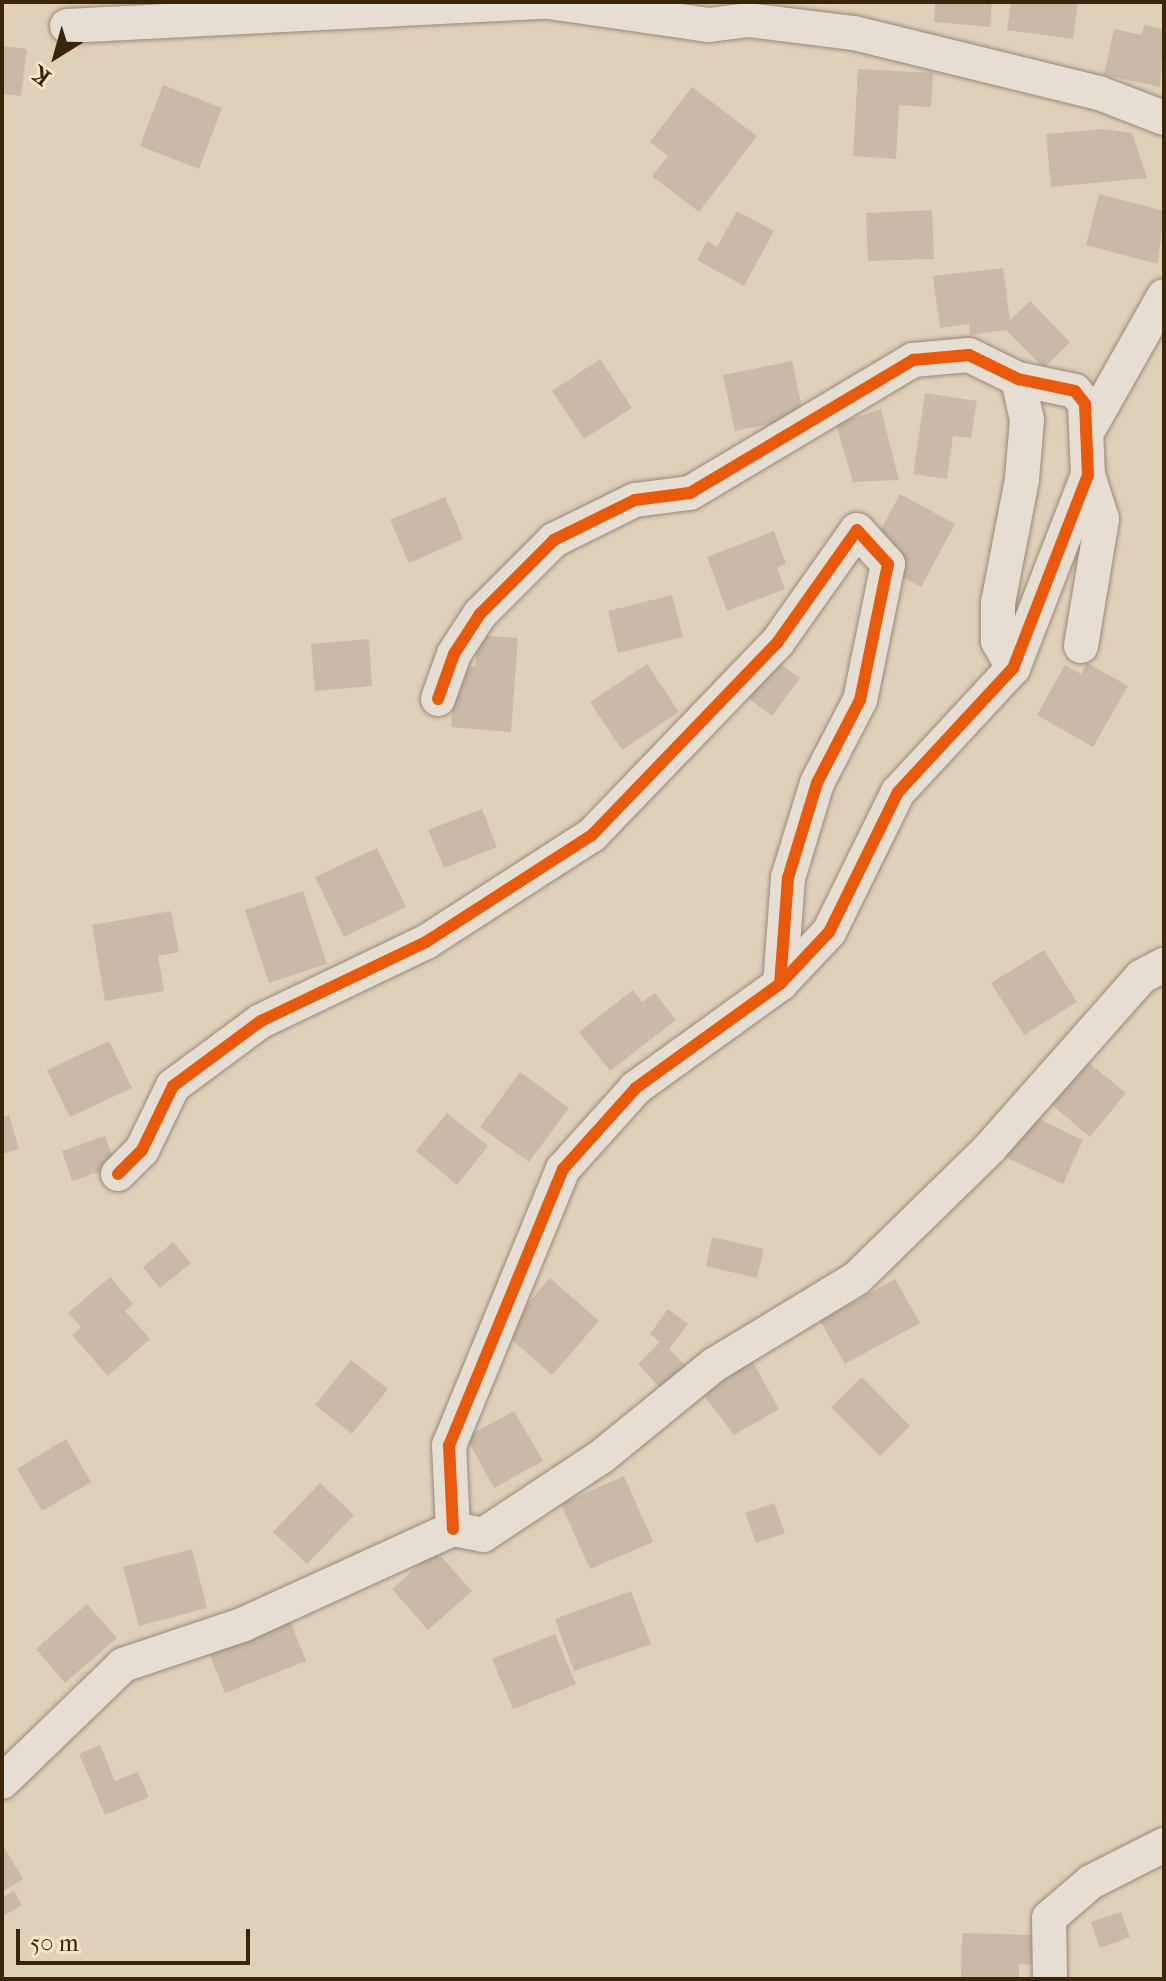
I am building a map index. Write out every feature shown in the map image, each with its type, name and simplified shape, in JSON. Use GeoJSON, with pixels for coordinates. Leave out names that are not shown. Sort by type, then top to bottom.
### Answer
{"type":"FeatureCollection","features":[{"type":"Feature","properties":{"kind":"street"},"geometry":{"type":"LineString","coordinates":[[67,26],[548,2],[710,14],[760,11],[1099,93],[1164,118]]}},
{"type":"Feature","properties":{"kind":"street"},"geometry":{"type":"LineString","coordinates":[[453,1529],[449,1445],[563,1169],[636,1088],[780,984],[829,932],[898,792],[1013,668],[1088,475],[1091,425],[1164,296]]}},
{"type":"Feature","properties":{"kind":"street"},"geometry":{"type":"LineString","coordinates":[[438,699],[454,654],[480,614],[554,540],[635,500],[690,493],[913,360],[969,355],[1018,379],[1075,391],[1091,425]]}},
{"type":"Feature","properties":{"kind":"street"},"geometry":{"type":"LineString","coordinates":[[1013,668],[998,641],[998,603],[1022,479],[1027,420],[1018,379]]}},
{"type":"Feature","properties":{"kind":"street"},"geometry":{"type":"LineString","coordinates":[[1081,646],[1102,519],[1088,475]]}},
{"type":"Feature","properties":{"kind":"street"},"geometry":{"type":"LineString","coordinates":[[118,1174],[142,1150],[173,1086],[261,1021],[426,942],[592,835],[777,643],[857,530],[888,564],[860,700],[817,783],[788,878],[780,984]]}},
{"type":"Feature","properties":{"kind":"street"},"geometry":{"type":"LineString","coordinates":[[2,1782],[123,1665],[242,1625],[453,1529],[483,1535],[601,1457],[714,1365],[857,1278],[989,1149],[1141,977],[1164,965]]}},
{"type":"Feature","properties":{"kind":"street"},"geometry":{"type":"LineString","coordinates":[[1050,1979],[1049,1918],[1091,1882],[1164,1845]]}},
{"type":"Feature","properties":{"kind":"building"},"geometry":{"type":"Polygon","coordinates":[[[935,2],[992,2],[990,27],[934,22],[935,2]]]}},
{"type":"Feature","properties":{"kind":"building"},"geometry":{"type":"Polygon","coordinates":[[[1011,2],[1078,2],[1073,39],[1007,30],[1011,2]]]}},
{"type":"Feature","properties":{"kind":"building"},"geometry":{"type":"Polygon","coordinates":[[[1144,25],[1164,29],[1160,87],[1104,75],[1114,29],[1142,35],[1144,25]]]}},
{"type":"Feature","properties":{"kind":"building"},"geometry":{"type":"Polygon","coordinates":[[[2,46],[27,49],[21,96],[2,94],[2,46]]]}},
{"type":"Feature","properties":{"kind":"building"},"geometry":{"type":"Polygon","coordinates":[[[858,69],[933,73],[931,107],[899,105],[896,159],[853,156],[858,69]]]}},
{"type":"Feature","properties":{"kind":"building"},"geometry":{"type":"Polygon","coordinates":[[[163,85],[222,108],[199,169],[140,146],[163,85]]]}},
{"type":"Feature","properties":{"kind":"building"},"geometry":{"type":"Polygon","coordinates":[[[692,87],[757,136],[699,212],[652,176],[668,156],[650,142],[692,87]]]}},
{"type":"Feature","properties":{"kind":"building"},"geometry":{"type":"Polygon","coordinates":[[[1102,129],[1132,133],[1147,178],[1051,187],[1046,134],[1102,129]]]}},
{"type":"Feature","properties":{"kind":"building"},"geometry":{"type":"Polygon","coordinates":[[[1099,194],[1164,211],[1158,264],[1086,245],[1099,194]]]}},
{"type":"Feature","properties":{"kind":"building"},"geometry":{"type":"Polygon","coordinates":[[[932,210],[934,259],[868,261],[866,213],[932,210]]]}},
{"type":"Feature","properties":{"kind":"building"},"geometry":{"type":"Polygon","coordinates":[[[737,211],[774,231],[744,286],[697,260],[707,241],[717,247],[737,211]]]}},
{"type":"Feature","properties":{"kind":"building"},"geometry":{"type":"Polygon","coordinates":[[[1003,268],[1010,320],[1030,301],[1070,342],[1044,368],[1006,330],[970,335],[969,324],[940,328],[933,276],[1003,268]]]}},
{"type":"Feature","properties":{"kind":"building"},"geometry":{"type":"Polygon","coordinates":[[[600,359],[632,408],[584,439],[552,391],[600,359]]]}},
{"type":"Feature","properties":{"kind":"building"},"geometry":{"type":"Polygon","coordinates":[[[792,361],[804,417],[735,431],[723,375],[792,361]]]}},
{"type":"Feature","properties":{"kind":"building"},"geometry":{"type":"Polygon","coordinates":[[[925,393],[977,401],[971,438],[953,436],[947,479],[913,474],[925,393]]]}},
{"type":"Feature","properties":{"kind":"building"},"geometry":{"type":"Polygon","coordinates":[[[881,409],[899,480],[853,482],[836,424],[881,409]]]}},
{"type":"Feature","properties":{"kind":"building"},"geometry":{"type":"Polygon","coordinates":[[[900,494],[955,524],[921,587],[866,557],[900,494]]]}},
{"type":"Feature","properties":{"kind":"building"},"geometry":{"type":"Polygon","coordinates":[[[445,497],[463,539],[409,563],[390,520],[445,497]]]}},
{"type":"Feature","properties":{"kind":"building"},"geometry":{"type":"Polygon","coordinates":[[[774,531],[786,564],[777,567],[785,589],[727,611],[707,557],[774,531]]]}},
{"type":"Feature","properties":{"kind":"building"},"geometry":{"type":"Polygon","coordinates":[[[672,595],[683,637],[618,653],[608,611],[672,595]]]}},
{"type":"Feature","properties":{"kind":"building"},"geometry":{"type":"Polygon","coordinates":[[[478,635],[518,638],[511,732],[451,727],[456,666],[475,667],[478,635]]]}},
{"type":"Feature","properties":{"kind":"building"},"geometry":{"type":"Polygon","coordinates":[[[369,639],[372,686],[315,691],[311,644],[369,639]]]}},
{"type":"Feature","properties":{"kind":"building"},"geometry":{"type":"Polygon","coordinates":[[[772,658],[800,678],[772,716],[744,695],[772,658]]]}},
{"type":"Feature","properties":{"kind":"building"},"geometry":{"type":"Polygon","coordinates":[[[1087,663],[1128,686],[1093,747],[1037,715],[1065,665],[1081,674],[1087,663]]]}},
{"type":"Feature","properties":{"kind":"building"},"geometry":{"type":"Polygon","coordinates":[[[647,664],[679,712],[622,750],[590,702],[647,664]]]}},
{"type":"Feature","properties":{"kind":"building"},"geometry":{"type":"Polygon","coordinates":[[[482,809],[497,847],[444,868],[428,830],[482,809]]]}},
{"type":"Feature","properties":{"kind":"building"},"geometry":{"type":"Polygon","coordinates":[[[377,848],[406,907],[344,937],[315,877],[377,848]]]}},
{"type":"Feature","properties":{"kind":"building"},"geometry":{"type":"Polygon","coordinates":[[[303,891],[327,964],[269,983],[245,910],[303,891]]]}},
{"type":"Feature","properties":{"kind":"building"},"geometry":{"type":"Polygon","coordinates":[[[171,911],[179,952],[158,956],[164,991],[105,1001],[92,925],[171,911]]]}},
{"type":"Feature","properties":{"kind":"building"},"geometry":{"type":"Polygon","coordinates":[[[1044,950],[1077,1002],[1024,1035],[991,983],[1044,950]]]}},
{"type":"Feature","properties":{"kind":"building"},"geometry":{"type":"Polygon","coordinates":[[[633,990],[642,1002],[655,993],[676,1020],[610,1071],[579,1032],[633,990]]]}},
{"type":"Feature","properties":{"kind":"building"},"geometry":{"type":"Polygon","coordinates":[[[109,1041],[132,1088],[70,1117],[47,1070],[109,1041]]]}},
{"type":"Feature","properties":{"kind":"building"},"geometry":{"type":"Polygon","coordinates":[[[1074,1051],[1126,1093],[1090,1137],[1039,1094],[1074,1051]]]}},
{"type":"Feature","properties":{"kind":"building"},"geometry":{"type":"Polygon","coordinates":[[[520,1072],[569,1108],[529,1162],[480,1127],[520,1072]]]}},
{"type":"Feature","properties":{"kind":"building"},"geometry":{"type":"Polygon","coordinates":[[[1018,1109],[1083,1140],[1063,1184],[997,1153],[1018,1109]]]}},
{"type":"Feature","properties":{"kind":"building"},"geometry":{"type":"Polygon","coordinates":[[[447,1113],[488,1146],[457,1185],[416,1151],[447,1113]]]}},
{"type":"Feature","properties":{"kind":"building"},"geometry":{"type":"Polygon","coordinates":[[[9,1115],[19,1149],[2,1154],[2,1117],[9,1115]]]}},
{"type":"Feature","properties":{"kind":"building"},"geometry":{"type":"Polygon","coordinates":[[[105,1136],[116,1166],[72,1181],[62,1151],[105,1136]]]}},
{"type":"Feature","properties":{"kind":"building"},"geometry":{"type":"Polygon","coordinates":[[[712,1237],[764,1249],[757,1278],[706,1266],[712,1237]]]}},
{"type":"Feature","properties":{"kind":"building"},"geometry":{"type":"Polygon","coordinates":[[[173,1242],[191,1263],[160,1288],[143,1267],[173,1242]]]}},
{"type":"Feature","properties":{"kind":"building"},"geometry":{"type":"Polygon","coordinates":[[[110,1277],[133,1304],[125,1311],[150,1339],[108,1376],[72,1335],[81,1327],[68,1313],[110,1277]]]}},
{"type":"Feature","properties":{"kind":"building"},"geometry":{"type":"Polygon","coordinates":[[[550,1278],[599,1321],[552,1375],[503,1332],[550,1278]]]}},
{"type":"Feature","properties":{"kind":"building"},"geometry":{"type":"Polygon","coordinates":[[[895,1279],[920,1323],[845,1364],[820,1321],[895,1279]]]}},
{"type":"Feature","properties":{"kind":"building"},"geometry":{"type":"Polygon","coordinates":[[[668,1309],[688,1324],[669,1349],[688,1368],[663,1391],[638,1364],[660,1342],[650,1334],[668,1309]]]}},
{"type":"Feature","properties":{"kind":"building"},"geometry":{"type":"Polygon","coordinates":[[[749,1355],[779,1409],[734,1435],[696,1385],[749,1355]]]}},
{"type":"Feature","properties":{"kind":"building"},"geometry":{"type":"Polygon","coordinates":[[[351,1360],[388,1389],[352,1434],[315,1405],[351,1360]]]}},
{"type":"Feature","properties":{"kind":"building"},"geometry":{"type":"Polygon","coordinates":[[[862,1377],[910,1426],[880,1456],[831,1407],[862,1377]]]}},
{"type":"Feature","properties":{"kind":"building"},"geometry":{"type":"Polygon","coordinates":[[[514,1411],[543,1461],[494,1488],[466,1437],[514,1411]]]}},
{"type":"Feature","properties":{"kind":"building"},"geometry":{"type":"Polygon","coordinates":[[[66,1439],[91,1482],[42,1511],[17,1469],[66,1439]]]}},
{"type":"Feature","properties":{"kind":"building"},"geometry":{"type":"Polygon","coordinates":[[[624,1476],[653,1542],[590,1569],[561,1504],[624,1476]]]}},
{"type":"Feature","properties":{"kind":"building"},"geometry":{"type":"Polygon","coordinates":[[[320,1483],[354,1515],[307,1564],[273,1532],[320,1483]]]}},
{"type":"Feature","properties":{"kind":"building"},"geometry":{"type":"Polygon","coordinates":[[[774,1503],[785,1533],[756,1543],[745,1513],[774,1503]]]}},
{"type":"Feature","properties":{"kind":"building"},"geometry":{"type":"Polygon","coordinates":[[[192,1549],[207,1608],[139,1626],[123,1567],[192,1549]]]}},
{"type":"Feature","properties":{"kind":"building"},"geometry":{"type":"Polygon","coordinates":[[[435,1550],[472,1591],[428,1630],[392,1589],[435,1550]]]}},
{"type":"Feature","properties":{"kind":"building"},"geometry":{"type":"Polygon","coordinates":[[[631,1591],[651,1644],[574,1671],[555,1619],[631,1591]]]}},
{"type":"Feature","properties":{"kind":"building"},"geometry":{"type":"Polygon","coordinates":[[[87,1604],[117,1638],[65,1683],[36,1649],[87,1604]]]}},
{"type":"Feature","properties":{"kind":"building"},"geometry":{"type":"Polygon","coordinates":[[[290,1621],[306,1661],[225,1693],[209,1653],[290,1621]]]}},
{"type":"Feature","properties":{"kind":"building"},"geometry":{"type":"Polygon","coordinates":[[[555,1634],[576,1684],[513,1709],[492,1659],[555,1634]]]}},
{"type":"Feature","properties":{"kind":"building"},"geometry":{"type":"Polygon","coordinates":[[[100,1745],[115,1781],[138,1772],[149,1797],[105,1815],[79,1754],[100,1745]]]}},
{"type":"Feature","properties":{"kind":"building"},"geometry":{"type":"Polygon","coordinates":[[[2,1844],[23,1879],[2,1892],[2,1844]]]}},
{"type":"Feature","properties":{"kind":"building"},"geometry":{"type":"Polygon","coordinates":[[[14,1891],[22,1905],[2,1917],[2,1898],[14,1891]]]}},
{"type":"Feature","properties":{"kind":"building"},"geometry":{"type":"Polygon","coordinates":[[[1121,1912],[1130,1937],[1100,1948],[1091,1922],[1121,1912]]]}},
{"type":"Feature","properties":{"kind":"building"},"geometry":{"type":"Polygon","coordinates":[[[962,1933],[1035,1935],[1035,1965],[1019,1964],[1019,1979],[961,1979],[962,1933]]]}},
{"type":"Feature","properties":{"kind":"cycle path"},"geometry":{"type":"LineString","coordinates":[[438,699],[454,654],[480,614],[554,540],[635,500],[690,493],[913,360],[969,355],[1018,379],[1075,391],[1085,404],[1088,475],[1013,668],[898,792],[829,932],[780,984],[636,1088],[563,1169],[449,1445],[453,1529]]}},
{"type":"Feature","properties":{"kind":"cycle path"},"geometry":{"type":"LineString","coordinates":[[118,1174],[142,1150],[173,1086],[261,1021],[426,942],[592,835],[777,643],[857,530],[888,564],[860,700],[817,783],[788,878],[780,984]]}}]}
